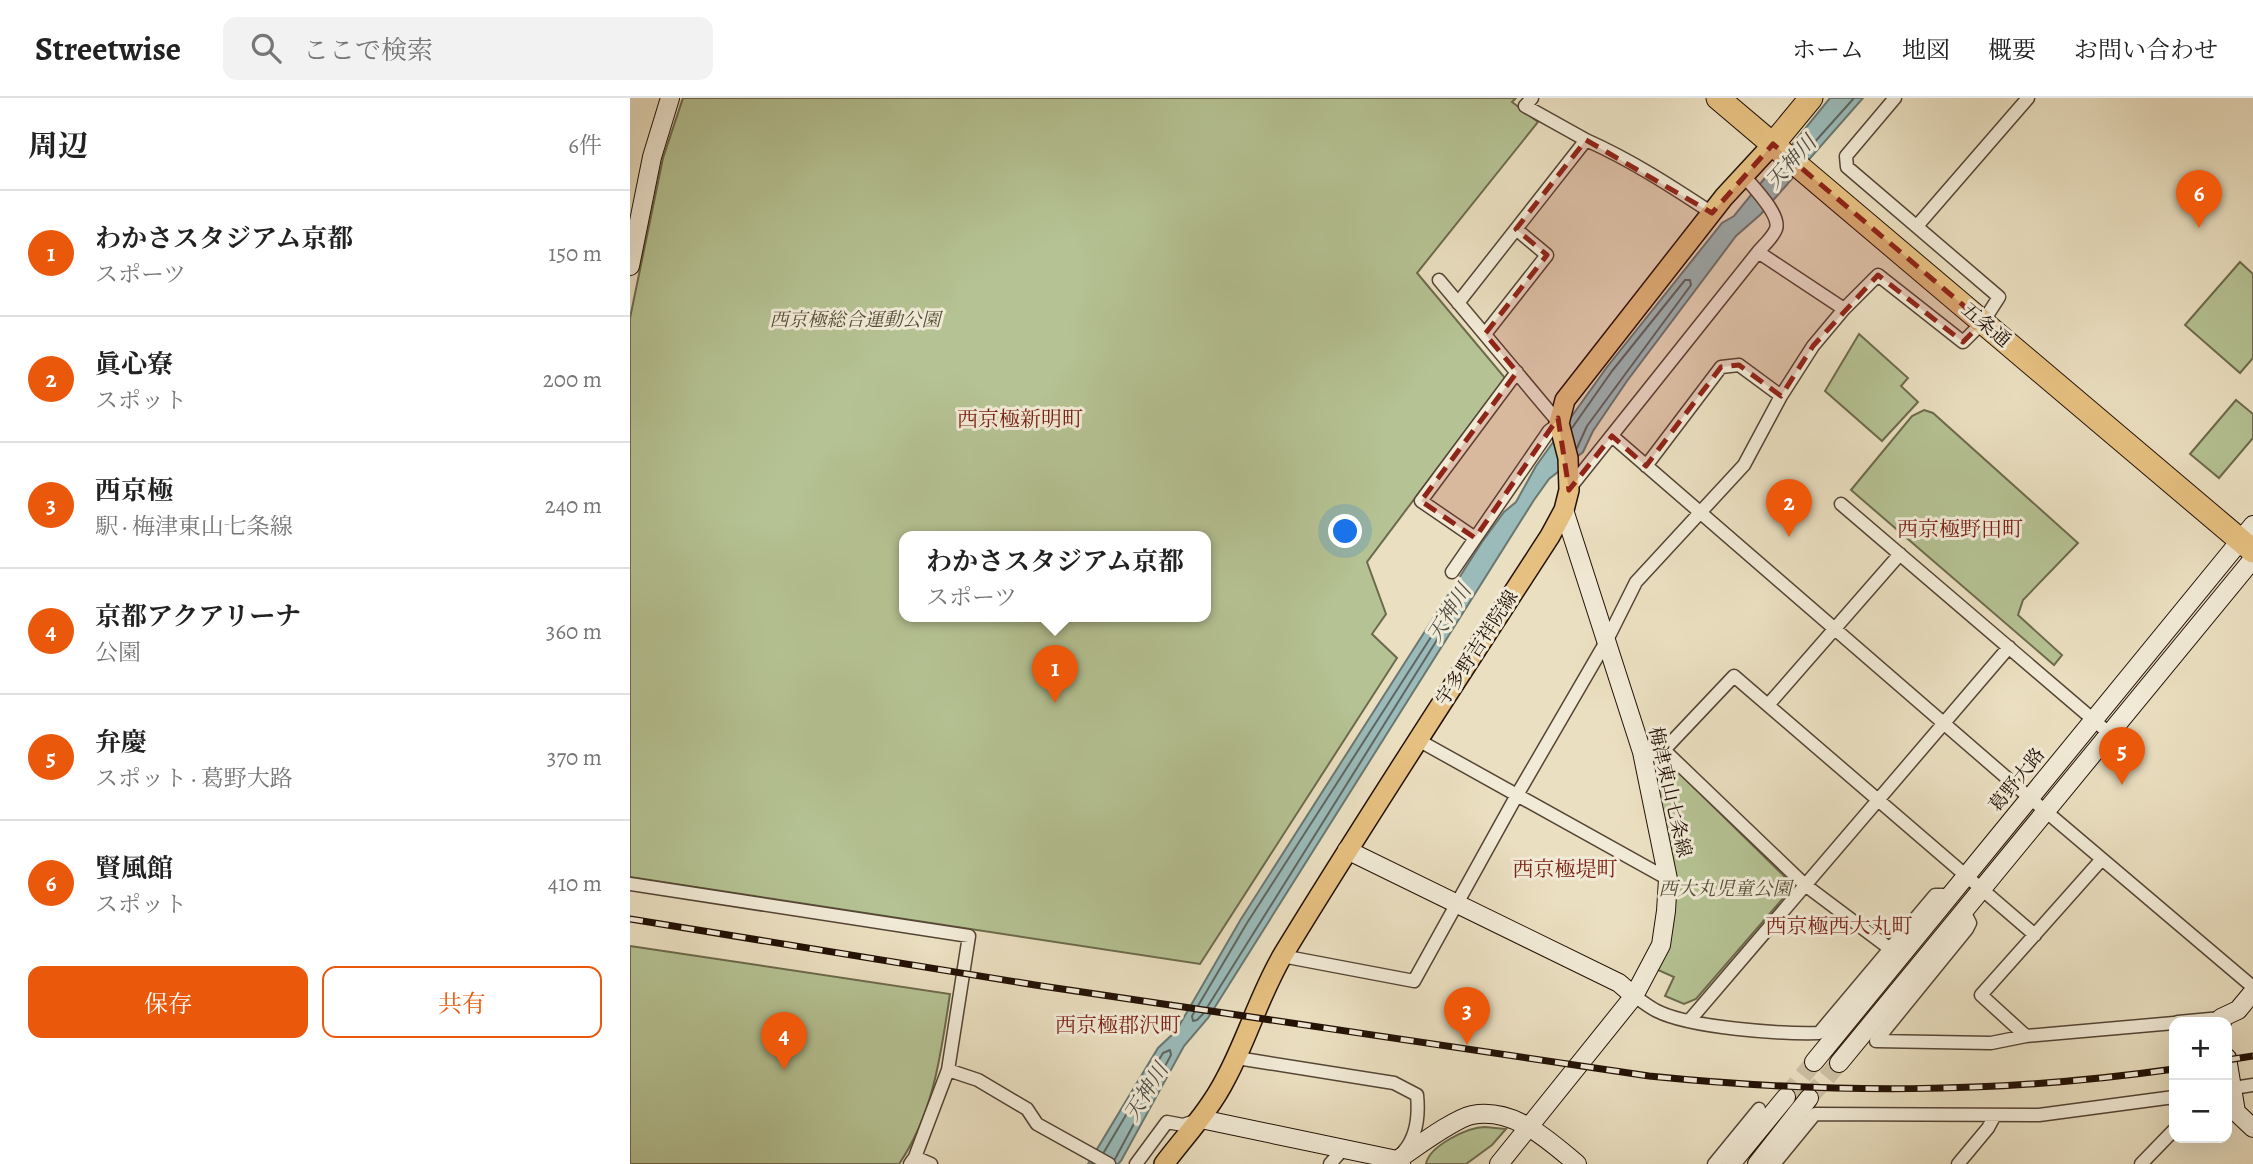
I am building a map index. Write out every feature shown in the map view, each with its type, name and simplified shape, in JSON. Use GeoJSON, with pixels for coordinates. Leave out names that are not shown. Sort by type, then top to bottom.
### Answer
{"type":"FeatureCollection","features":[{"type":"Feature","properties":{"kind":"highway","name":"五条通"},"geometry":{"type":"LineString","coordinates":[[1718,98],[2250,544]]}},
{"type":"Feature","properties":{"kind":"highway"},"geometry":{"type":"LineString","coordinates":[[1776,147],[1811,98]]}},
{"type":"Feature","properties":{"kind":"main road"},"geometry":{"type":"LineString","coordinates":[[1559,422],[1565,400],[1712,213],[1776,147]]}},
{"type":"Feature","properties":{"kind":"main road","name":"宇多野吉祥院線"},"geometry":{"type":"LineString","coordinates":[[1164,1164],[1201,1119],[1237,1058],[1264,988],[1282,956],[1564,510],[1569,490],[1568,458],[1559,422]]}},
{"type":"Feature","properties":{"kind":"street"},"geometry":{"type":"LineString","coordinates":[[630,261],[652,157],[670,98]]}},
{"type":"Feature","properties":{"kind":"street"},"geometry":{"type":"LineString","coordinates":[[1532,98],[1525,106],[1586,140],[1618,154],[1712,213]]}},
{"type":"Feature","properties":{"kind":"street"},"geometry":{"type":"LineString","coordinates":[[1282,956],[1414,981],[1607,640],[1636,582],[1744,465],[1781,396],[1812,346],[1878,275],[1963,342],[1983,322],[1999,297],[1847,167],[1846,156],[1895,98]]}},
{"type":"Feature","properties":{"kind":"street"},"geometry":{"type":"LineString","coordinates":[[1917,226],[2028,98]]}},
{"type":"Feature","properties":{"kind":"street"},"geometry":{"type":"LineString","coordinates":[[1458,303],[1586,140]]}},
{"type":"Feature","properties":{"kind":"street"},"geometry":{"type":"LineString","coordinates":[[1569,490],[1776,230],[1777,223],[1773,212],[1747,179]]}},
{"type":"Feature","properties":{"kind":"street"},"geometry":{"type":"LineString","coordinates":[[1485,334],[1547,255],[1516,229]]}},
{"type":"Feature","properties":{"kind":"street"},"geometry":{"type":"LineString","coordinates":[[1758,252],[1844,309]]}},
{"type":"Feature","properties":{"kind":"street"},"geometry":{"type":"LineString","coordinates":[[1439,280],[1559,422],[1549,431],[1452,572]]}},
{"type":"Feature","properties":{"kind":"street"},"geometry":{"type":"LineString","coordinates":[[1646,466],[1721,367],[1738,365],[1781,396]]}},
{"type":"Feature","properties":{"kind":"street"},"geometry":{"type":"LineString","coordinates":[[1475,538],[1421,500],[1517,372]]}},
{"type":"Feature","properties":{"kind":"street"},"geometry":{"type":"LineString","coordinates":[[1612,436],[2029,798],[2253,987]]}},
{"type":"Feature","properties":{"kind":"street"},"geometry":{"type":"LineString","coordinates":[[1841,504],[2110,734]]}},
{"type":"Feature","properties":{"kind":"street","name":"梅津東山七条線"},"geometry":{"type":"LineString","coordinates":[[1499,1164],[1634,996],[1661,946],[1668,879],[1642,752],[1564,510]]}},
{"type":"Feature","properties":{"kind":"street"},"geometry":{"type":"LineString","coordinates":[[1839,1063],[2110,734],[2250,544]]}},
{"type":"Feature","properties":{"kind":"street","name":"葛野大路"},"geometry":{"type":"LineString","coordinates":[[1814,1062],[2093,720],[2250,544]]}},
{"type":"Feature","properties":{"kind":"street"},"geometry":{"type":"LineString","coordinates":[[1768,705],[1900,554]]}},
{"type":"Feature","properties":{"kind":"street"},"geometry":{"type":"LineString","coordinates":[[1689,1021],[2009,647]]}},
{"type":"Feature","properties":{"kind":"street"},"geometry":{"type":"LineString","coordinates":[[1642,752],[1664,750],[1734,676],[2035,935]]}},
{"type":"Feature","properties":{"kind":"street"},"geometry":{"type":"LineString","coordinates":[[1418,740],[1668,879]]}},
{"type":"Feature","properties":{"kind":"street"},"geometry":{"type":"LineString","coordinates":[[1664,750],[1805,885],[1889,948]]}},
{"type":"Feature","properties":{"kind":"street"},"geometry":{"type":"LineString","coordinates":[[1347,850],[1619,983],[1659,1012],[1689,1021],[1761,1031],[1819,1033],[1935,895],[1950,895]]}},
{"type":"Feature","properties":{"kind":"street"},"geometry":{"type":"LineString","coordinates":[[2026,1036],[1981,995],[2102,859]]}},
{"type":"Feature","properties":{"kind":"street"},"geometry":{"type":"LineString","coordinates":[[630,884],[969,936],[948,1070],[912,1160],[931,1164]]}},
{"type":"Feature","properties":{"kind":"street"},"geometry":{"type":"LineString","coordinates":[[1964,911],[1970,923],[1966,929],[1875,1041],[1991,1043],[2026,1036],[2169,1023]]}},
{"type":"Feature","properties":{"kind":"street"},"geometry":{"type":"LineString","coordinates":[[2226,1017],[2238,1010],[2253,992]]}},
{"type":"Feature","properties":{"kind":"street"},"geometry":{"type":"LineString","coordinates":[[1237,1058],[1394,1083],[1417,1096],[1419,1112],[1412,1143],[1399,1162]]}},
{"type":"Feature","properties":{"kind":"street"},"geometry":{"type":"LineString","coordinates":[[948,1070],[978,1080],[1027,1110],[1037,1124],[1109,1164]]}},
{"type":"Feature","properties":{"kind":"street"},"geometry":{"type":"LineString","coordinates":[[2232,1078],[2253,1085]]}},
{"type":"Feature","properties":{"kind":"street"},"geometry":{"type":"LineString","coordinates":[[2229,1080],[2235,1112],[2253,1128]]}},
{"type":"Feature","properties":{"kind":"street"},"geometry":{"type":"LineString","coordinates":[[1731,1164],[1786,1097]]}},
{"type":"Feature","properties":{"kind":"street"},"geometry":{"type":"LineString","coordinates":[[1756,1164],[1809,1098]]}},
{"type":"Feature","properties":{"kind":"street"},"geometry":{"type":"LineString","coordinates":[[1774,1164],[1815,1114],[1994,1117],[2039,1115],[2169,1098]]}},
{"type":"Feature","properties":{"kind":"street"},"geometry":{"type":"LineString","coordinates":[[1714,1164],[1759,1109]]}},
{"type":"Feature","properties":{"kind":"street"},"geometry":{"type":"LineString","coordinates":[[1136,1164],[1167,1122],[1183,1125],[1201,1119],[1399,1162],[1470,1115],[1495,1115],[1531,1127],[1577,1164]]}},
{"type":"Feature","properties":{"kind":"street"},"geometry":{"type":"LineString","coordinates":[[1958,1164],[1994,1117]]}},
{"type":"Feature","properties":{"kind":"street"},"geometry":{"type":"LineString","coordinates":[[2141,1164],[2169,1135]]}},
{"type":"Feature","properties":{"kind":"street"},"geometry":{"type":"LineString","coordinates":[[1330,1164],[1343,1149]]}},
{"type":"Feature","properties":{"kind":"highlighted area"},"geometry":{"type":"Polygon","coordinates":[[[1586,140],[1712,213],[1773,144],[1983,322],[1963,342],[1878,275],[1813,346],[1781,396],[1739,365],[1721,367],[1646,466],[1612,436],[1569,490],[1558,418],[1475,538],[1421,501],[1517,372],[1485,334],[1547,255],[1516,229],[1586,140]]]}},
{"type":"Feature","properties":{"kind":"green space","name":"西京極総合運動公園"},"geometry":{"type":"Polygon","coordinates":[[[683,98],[1516,98],[1512,102],[1538,122],[1417,273],[1505,378],[1367,562],[1386,614],[1372,634],[1397,658],[1200,964],[630,877],[630,318],[663,158],[683,98]]]}},
{"type":"Feature","properties":{"kind":"green space"},"geometry":{"type":"Polygon","coordinates":[[[2240,262],[2253,274],[2253,358],[2240,373],[2185,325],[2240,262]]]}},
{"type":"Feature","properties":{"kind":"green space"},"geometry":{"type":"Polygon","coordinates":[[[1859,334],[1908,378],[1901,386],[1918,402],[1882,441],[1825,391],[1859,334]]]}},
{"type":"Feature","properties":{"kind":"green space"},"geometry":{"type":"Polygon","coordinates":[[[2236,400],[2253,414],[2253,438],[2219,478],[2190,454],[2236,400]]]}},
{"type":"Feature","properties":{"kind":"green space"},"geometry":{"type":"Polygon","coordinates":[[[1924,410],[1933,413],[2078,543],[2023,600],[2018,615],[2062,655],[2054,665],[1851,490],[1912,416],[1924,410]]]}},
{"type":"Feature","properties":{"kind":"green space","name":"西大丸児童公園"},"geometry":{"type":"Polygon","coordinates":[[[1669,763],[1790,882],[1791,889],[1696,999],[1684,1004],[1665,996],[1674,977],[1658,970],[1670,929],[1676,886],[1657,783],[1659,773],[1669,763]]]}},
{"type":"Feature","properties":{"kind":"green space"},"geometry":{"type":"Polygon","coordinates":[[[630,946],[950,994],[939,1060],[928,1103],[911,1144],[899,1164],[630,1164],[630,946]]]}},
{"type":"Feature","properties":{"kind":"green space"},"geometry":{"type":"Polygon","coordinates":[[[1485,1127],[1506,1129],[1492,1145],[1466,1164],[1426,1164],[1442,1144],[1469,1130],[1485,1127]]]}},
{"type":"Feature","properties":{"kind":"water","name":"天神川"},"geometry":{"type":"Polygon","coordinates":[[[1830,98],[1863,98],[1761,214],[1736,236],[1627,381],[1593,431],[1583,452],[1549,479],[1208,1018],[1184,1046],[1121,1161],[1118,1164],[1088,1164],[1158,1048],[1176,1031],[1241,919],[1482,542],[1504,512],[1516,502],[1536,466],[1607,367],[1722,223],[1734,216],[1830,98]]]}},
{"type":"Feature","properties":{"kind":"tunnel"},"geometry":{"type":"LineString","coordinates":[[1786,1097],[1814,1062]]}},
{"type":"Feature","properties":{"kind":"tunnel"},"geometry":{"type":"LineString","coordinates":[[1809,1098],[1839,1063]]}},
{"type":"Feature","properties":{"kind":"railway"},"geometry":{"type":"LineString","coordinates":[[630,919],[1035,985],[1649,1076],[1781,1086],[1912,1089],[2042,1083],[2169,1070]]}},
{"type":"Feature","properties":{"kind":"railway"},"geometry":{"type":"LineString","coordinates":[[2232,1059],[2253,1056]]}},
{"type":"Feature","properties":{"kind":"place","name":"賢風館"},"geometry":{"type":"Point","coordinates":[2199,228]}},
{"type":"Feature","properties":{"kind":"place","name":"眞心寮"},"geometry":{"type":"Point","coordinates":[1789,537]}},
{"type":"Feature","properties":{"kind":"place","name":"わかさスタジアム京都"},"geometry":{"type":"Point","coordinates":[1055,703]}},
{"type":"Feature","properties":{"kind":"place","name":"弁慶"},"geometry":{"type":"Point","coordinates":[2122,785]}},
{"type":"Feature","properties":{"kind":"place","name":"西京極"},"geometry":{"type":"Point","coordinates":[1467,1045]}},
{"type":"Feature","properties":{"kind":"place","name":"京都アクアリーナ"},"geometry":{"type":"Point","coordinates":[784,1070]}},
{"type":"Feature","properties":{"kind":"district","name":"西京極新明町"},"geometry":{"type":"Point","coordinates":[1020,419]}},
{"type":"Feature","properties":{"kind":"district","name":"西京極野田町"},"geometry":{"type":"Point","coordinates":[1960,529]}},
{"type":"Feature","properties":{"kind":"district","name":"西京極堤町"},"geometry":{"type":"Point","coordinates":[1565,869]}},
{"type":"Feature","properties":{"kind":"district","name":"西京極西大丸町"},"geometry":{"type":"Point","coordinates":[1839,926]}},
{"type":"Feature","properties":{"kind":"district","name":"西京極郡沢町"},"geometry":{"type":"Point","coordinates":[1118,1025]}}]}
